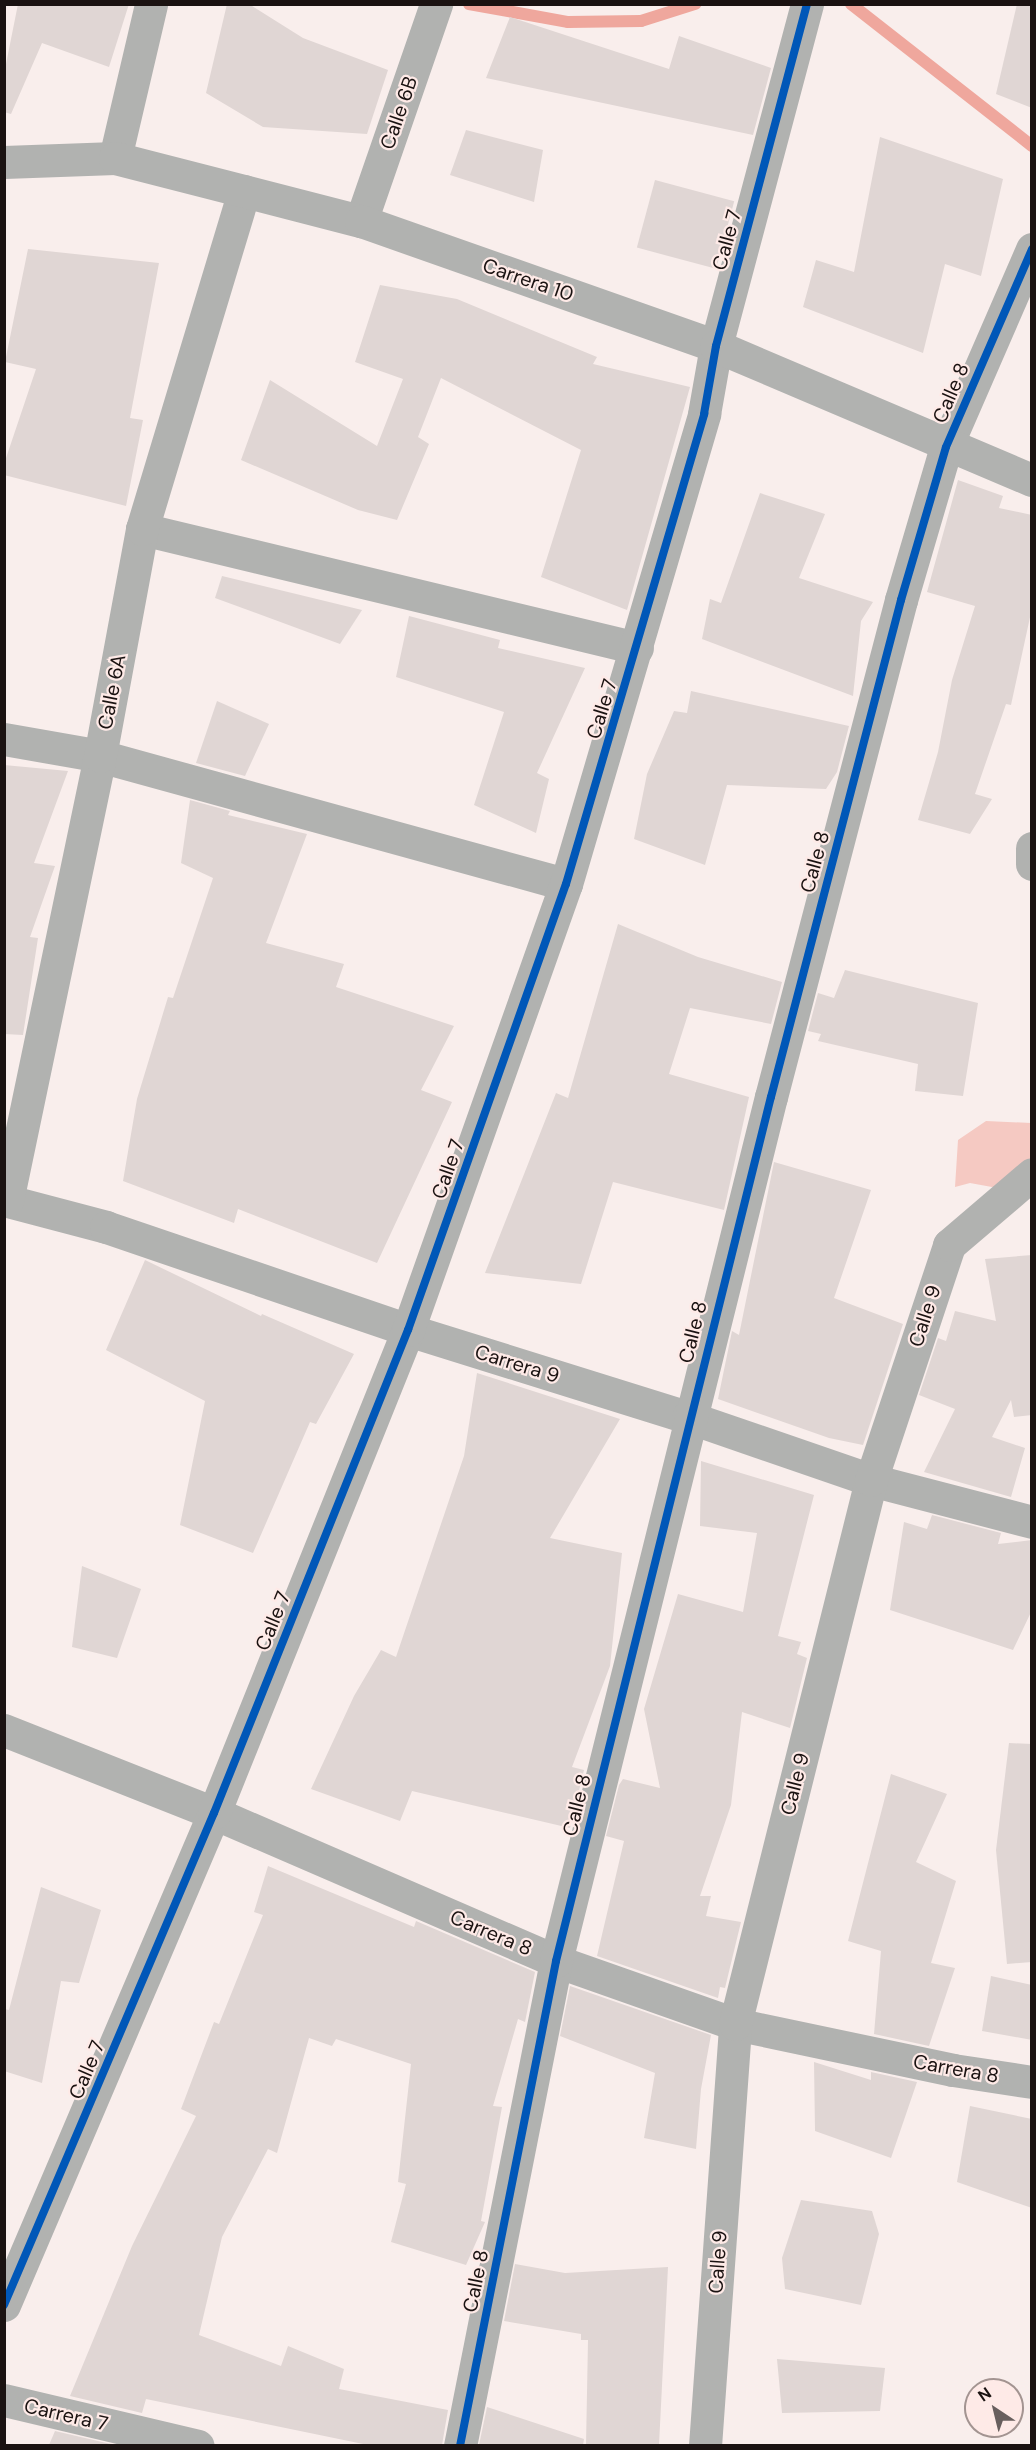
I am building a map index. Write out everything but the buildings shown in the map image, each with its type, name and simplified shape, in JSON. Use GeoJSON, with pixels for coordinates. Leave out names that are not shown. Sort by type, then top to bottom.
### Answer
{"type":"FeatureCollection","features":[{"type":"Feature","properties":{"kind":"street"},"geometry":{"type":"LineString","coordinates":[[115,158],[151,4]]}},
{"type":"Feature","properties":{"kind":"street","name":"Calle 6B"},"geometry":{"type":"LineString","coordinates":[[362,221],[435,8]]}},
{"type":"Feature","properties":{"kind":"street","name":"Calle 7"},"geometry":{"type":"LineString","coordinates":[[4,2305],[214,1813],[408,1330],[566,884],[704,414],[716,346],[806,10]]}},
{"type":"Feature","properties":{"kind":"street","name":"Carrera 10"},"geometry":{"type":"LineString","coordinates":[[4,162],[115,158],[362,221],[716,346],[946,447],[1032,480]]}},
{"type":"Feature","properties":{"kind":"street","name":"Calle 6A"},"geometry":{"type":"LineString","coordinates":[[6,1200],[100,756],[142,529],[244,191]]}},
{"type":"Feature","properties":{"kind":"street","name":"Calle 8"},"geometry":{"type":"LineString","coordinates":[[460,2445],[556,1961],[688,1417],[901,600],[946,447],[1032,249]]}},
{"type":"Feature","properties":{"kind":"street"},"geometry":{"type":"LineString","coordinates":[[142,529],[637,648]]}},
{"type":"Feature","properties":{"kind":"street"},"geometry":{"type":"LineString","coordinates":[[4,739],[100,756],[566,884]]}},
{"type":"Feature","properties":{"kind":"street"},"geometry":{"type":"LineString","coordinates":[[1032,848],[1032,864]]}},
{"type":"Feature","properties":{"kind":"street","name":"Calle 9"},"geometry":{"type":"LineString","coordinates":[[705,2445],[735,2024],[871,1480],[949,1245],[1032,1174]]}},
{"type":"Feature","properties":{"kind":"street","name":"Carrera 9"},"geometry":{"type":"LineString","coordinates":[[6,1200],[106,1227],[408,1330],[688,1417],[871,1480],[1032,1522]]}},
{"type":"Feature","properties":{"kind":"street","name":"Carrera 8"},"geometry":{"type":"LineString","coordinates":[[4,1730],[214,1813],[556,1961],[735,2024],[953,2070],[1032,2082]]}},
{"type":"Feature","properties":{"kind":"street","name":"Carrera 7"},"geometry":{"type":"LineString","coordinates":[[4,2400],[198,2445]]}},
{"type":"Feature","properties":{"kind":"shaded area"},"geometry":{"type":"Polygon","coordinates":[[[986,1121],[1031,1123],[1031,1194],[970,1183],[955,1187],[958,1140],[986,1121]]]}},
{"type":"Feature","properties":{"kind":"waterway"},"geometry":{"type":"LineString","coordinates":[[469,4],[568,22],[641,21],[695,4]]}},
{"type":"Feature","properties":{"kind":"waterway"},"geometry":{"type":"LineString","coordinates":[[851,4],[1032,146]]}},
{"type":"Feature","properties":{"kind":"cycle path"},"geometry":{"type":"LineString","coordinates":[[4,2305],[214,1813],[408,1330],[566,884],[704,414],[716,346],[807,4]]}},
{"type":"Feature","properties":{"kind":"cycle path"},"geometry":{"type":"LineString","coordinates":[[460,2446],[556,1961],[771,1097],[901,600],[946,447],[1032,249]]}}]}
